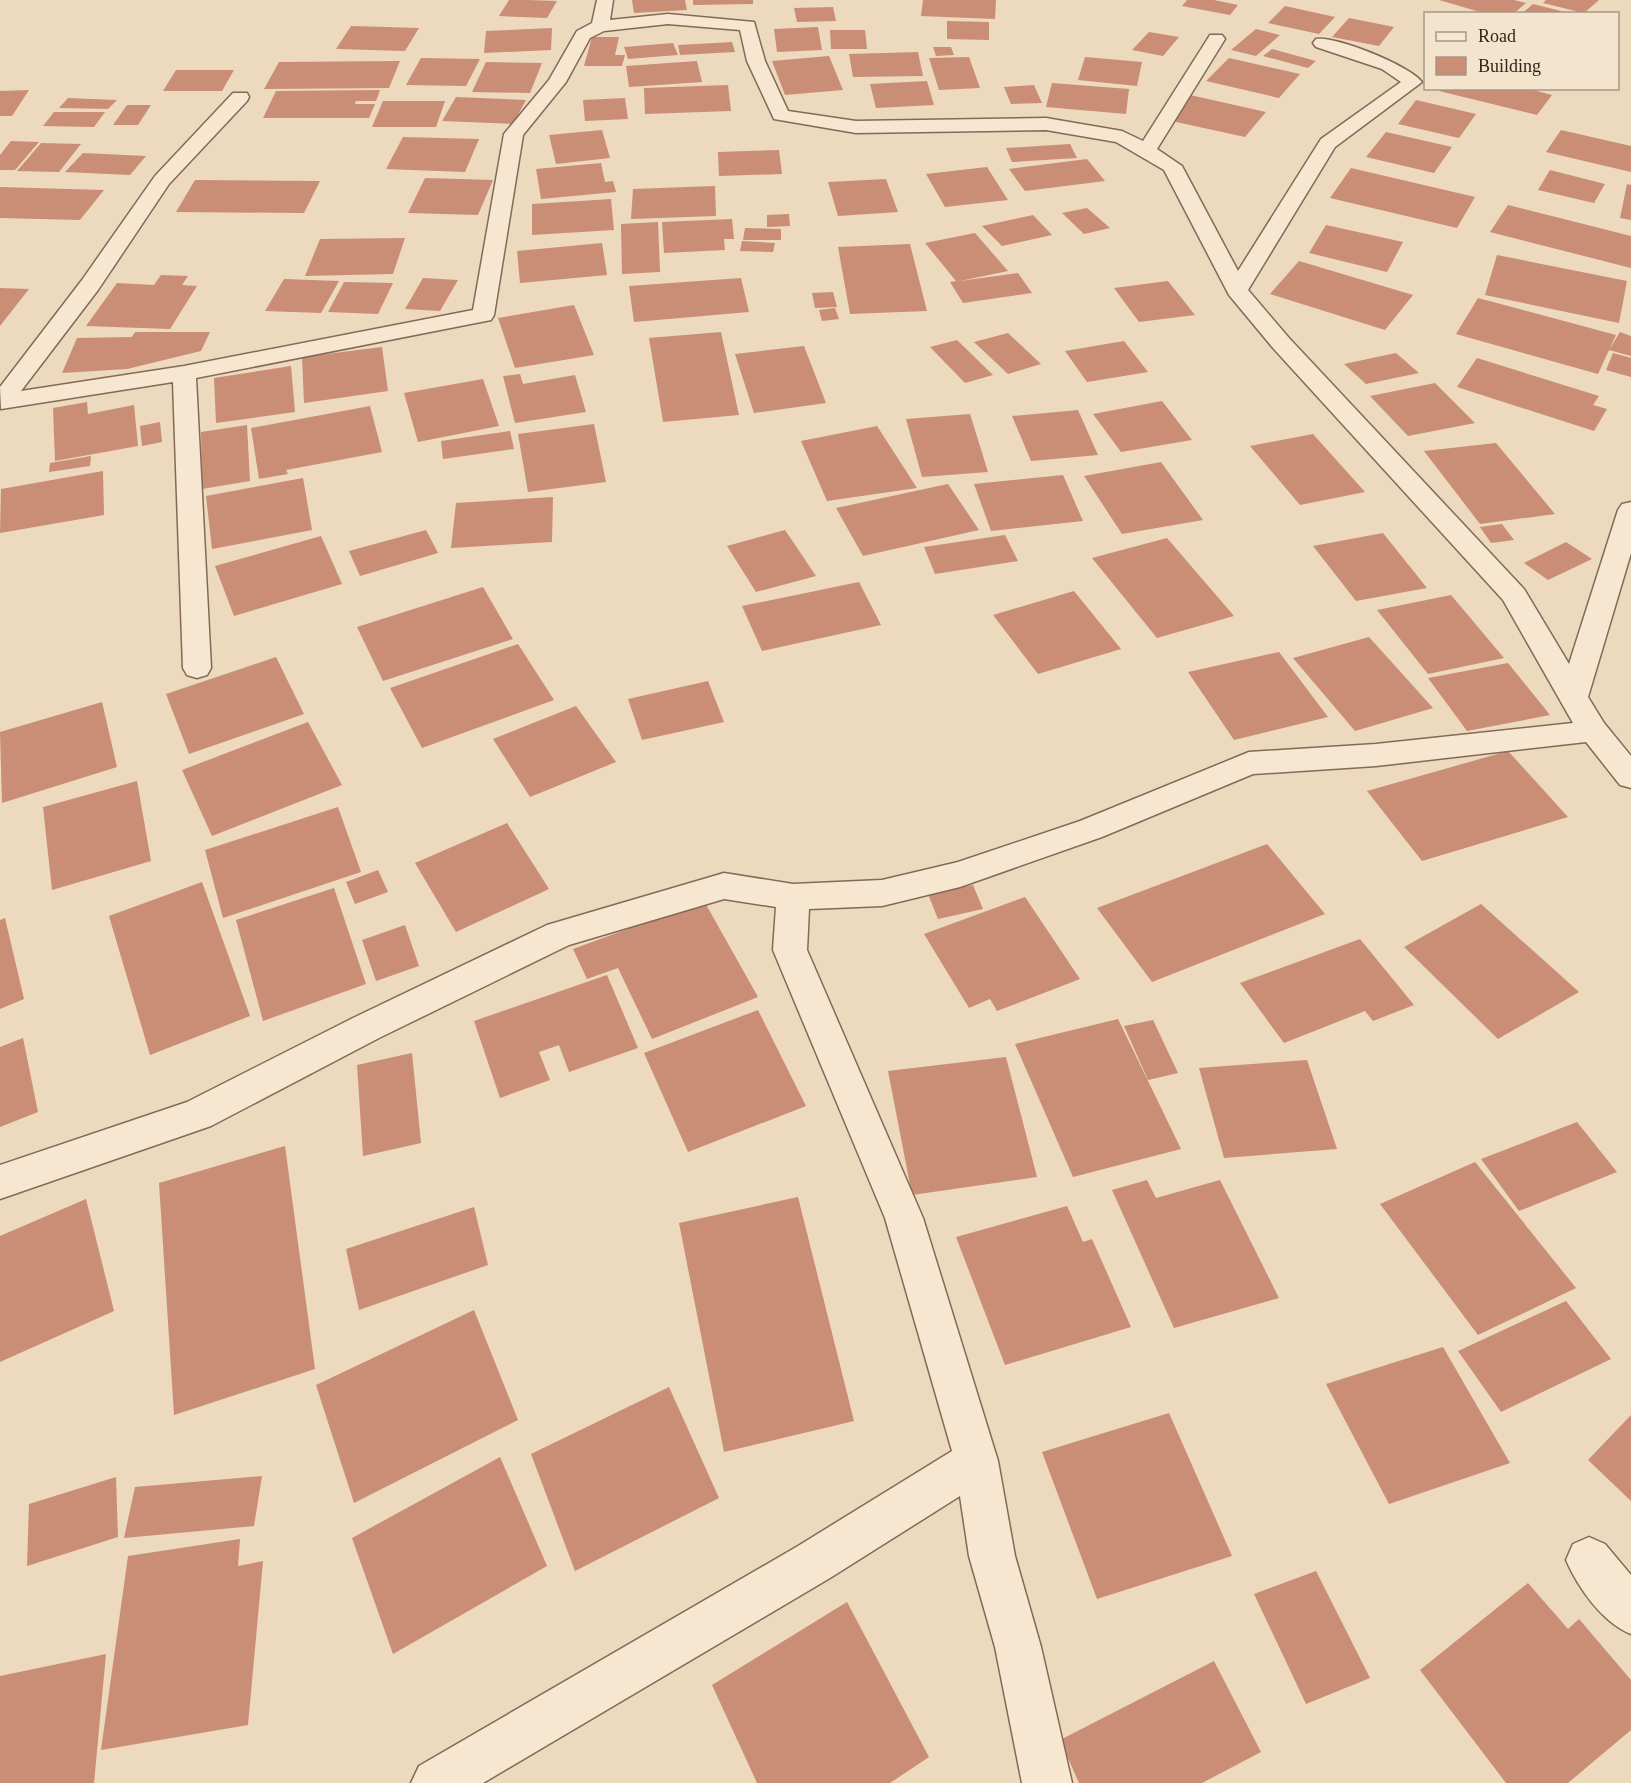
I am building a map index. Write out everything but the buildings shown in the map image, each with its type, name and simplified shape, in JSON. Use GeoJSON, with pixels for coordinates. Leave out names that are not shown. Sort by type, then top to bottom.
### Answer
{"type":"FeatureCollection","features":[{"type":"Feature","properties":{"kind":"street"},"geometry":{"type":"LineString","coordinates":[[600,26],[605,0]]}},
{"type":"Feature","properties":{"kind":"street"},"geometry":{"type":"LineString","coordinates":[[1,402],[184,373],[483,315],[514,134],[557,82],[583,35],[600,26],[668,19],[748,26],[756,61],[781,115],[856,127],[1046,124],[1122,137],[1172,166],[1237,290],[1281,343],[1514,595],[1593,731],[1631,777]]}},
{"type":"Feature","properties":{"kind":"street"},"geometry":{"type":"LineString","coordinates":[[1146,151],[1216,39]]}},
{"type":"Feature","properties":{"kind":"street"},"geometry":{"type":"LineString","coordinates":[[1237,290],[1328,143],[1413,82],[1388,65],[1322,43]]}},
{"type":"Feature","properties":{"kind":"street"},"geometry":{"type":"LineString","coordinates":[[1,402],[90,285],[162,180],[240,97]]}},
{"type":"Feature","properties":{"kind":"street"},"geometry":{"type":"LineString","coordinates":[[184,373],[197,668]]}},
{"type":"Feature","properties":{"kind":"street"},"geometry":{"type":"LineString","coordinates":[[1573,697],[1631,510]]}},
{"type":"Feature","properties":{"kind":"street"},"geometry":{"type":"LineString","coordinates":[[0,1182],[198,1115],[366,1028],[559,934],[724,886],[793,897],[882,893],[960,874],[1091,829],[1248,763],[1376,755],[1593,731]]}},
{"type":"Feature","properties":{"kind":"street"},"geometry":{"type":"LineString","coordinates":[[793,897],[790,950],[904,1218],[976,1461],[992,1556],[1018,1647],[1047,1783]]}},
{"type":"Feature","properties":{"kind":"street"},"geometry":{"type":"LineString","coordinates":[[436,1783],[814,1562],[976,1461]]}},
{"type":"Feature","properties":{"kind":"street"},"geometry":{"type":"LineString","coordinates":[[1589,1560],[1631,1611]]}}]}
